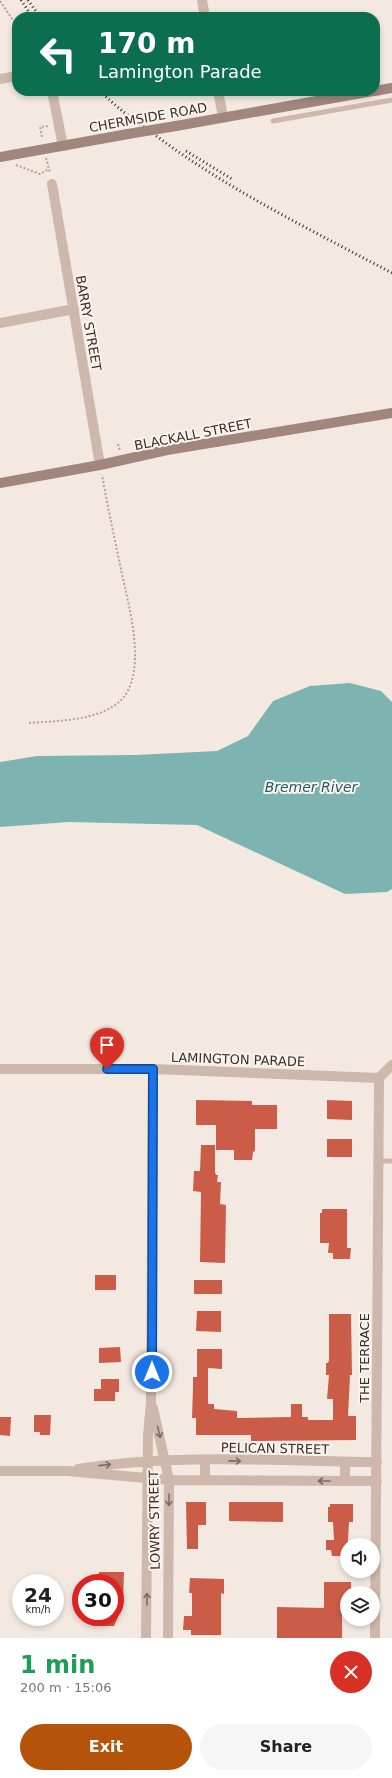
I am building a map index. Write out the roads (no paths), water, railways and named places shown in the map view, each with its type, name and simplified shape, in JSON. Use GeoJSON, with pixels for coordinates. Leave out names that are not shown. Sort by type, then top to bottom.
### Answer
{"type":"FeatureCollection","features":[{"type":"Feature","properties":{"kind":"street"},"geometry":{"type":"LineString","coordinates":[[202,0],[204,12]]}},
{"type":"Feature","properties":{"kind":"street"},"geometry":{"type":"LineString","coordinates":[[0,79],[12,77]]}},
{"type":"Feature","properties":{"kind":"street","name":"CHERMSIDE ROAD"},"geometry":{"type":"LineString","coordinates":[[380,90],[392,88]]}},
{"type":"Feature","properties":{"kind":"street"},"geometry":{"type":"LineString","coordinates":[[53,96],[63,146]]}},
{"type":"Feature","properties":{"kind":"street"},"geometry":{"type":"LineString","coordinates":[[219,96],[223,117]]}},
{"type":"Feature","properties":{"kind":"street","name":"CHERMSIDE ROAD"},"geometry":{"type":"LineString","coordinates":[[0,157],[345,96]]}},
{"type":"Feature","properties":{"kind":"street","name":"BARRY STREET"},"geometry":{"type":"LineString","coordinates":[[52,184],[100,465]]}},
{"type":"Feature","properties":{"kind":"street"},"geometry":{"type":"LineString","coordinates":[[0,323],[74,309]]}},
{"type":"Feature","properties":{"kind":"street","name":"BLACKALL STREET"},"geometry":{"type":"LineString","coordinates":[[0,483],[100,465],[167,450],[392,414]]}},
{"type":"Feature","properties":{"kind":"street"},"geometry":{"type":"LineString","coordinates":[[379,1078],[392,1065]]}},
{"type":"Feature","properties":{"kind":"street","name":"LAMINGTON PARADE"},"geometry":{"type":"LineString","coordinates":[[0,1069],[153,1069],[379,1078]]}},
{"type":"Feature","properties":{"kind":"street","name":"LOWRY STREET"},"geometry":{"type":"LineString","coordinates":[[146,1638],[148,1435],[152,1404],[153,1069]]}},
{"type":"Feature","properties":{"kind":"street","name":"THE TERRACE"},"geometry":{"type":"LineString","coordinates":[[375,1638],[379,1078]]}},
{"type":"Feature","properties":{"kind":"street","name":"LOWRY STREET"},"geometry":{"type":"LineString","coordinates":[[152,1404],[166,1461],[169,1480],[168,1638]]}},
{"type":"Feature","properties":{"kind":"street","name":"PELICAN STREET"},"geometry":{"type":"LineString","coordinates":[[205,1460],[205,1480]]}},
{"type":"Feature","properties":{"kind":"street","name":"PELICAN STREET"},"geometry":{"type":"LineString","coordinates":[[67,1471],[101,1465],[166,1461],[377,1462]]}},
{"type":"Feature","properties":{"kind":"street","name":"PELICAN STREET"},"geometry":{"type":"LineString","coordinates":[[345,1462],[345,1481]]}},
{"type":"Feature","properties":{"kind":"street","name":"PELICAN STREET"},"geometry":{"type":"LineString","coordinates":[[0,1471],[67,1471],[169,1480],[377,1481]]}},
{"type":"Feature","properties":{"kind":"lane"},"geometry":{"type":"LineString","coordinates":[[273,121],[392,100]]}},
{"type":"Feature","properties":{"kind":"lane"},"geometry":{"type":"LineString","coordinates":[[378,1161],[392,1161]]}},
{"type":"Feature","properties":{"kind":"water","name":"Bremer River"},"geometry":{"type":"Polygon","coordinates":[[[350,683],[381,691],[392,702],[392,889],[387,892],[345,894],[197,825],[69,822],[0,827],[0,762],[37,756],[136,755],[217,751],[248,736],[273,701],[310,686],[350,683]]]}},
{"type":"Feature","properties":{"kind":"railway"},"geometry":{"type":"LineString","coordinates":[[21,0],[29,12]]}},
{"type":"Feature","properties":{"kind":"railway"},"geometry":{"type":"LineString","coordinates":[[28,0],[36,12]]}},
{"type":"Feature","properties":{"kind":"railway"},"geometry":{"type":"LineString","coordinates":[[105,96],[136,121],[215,176],[273,210],[392,273]]}},
{"type":"Feature","properties":{"kind":"railway"},"geometry":{"type":"LineString","coordinates":[[186,151],[232,179]]}}]}
